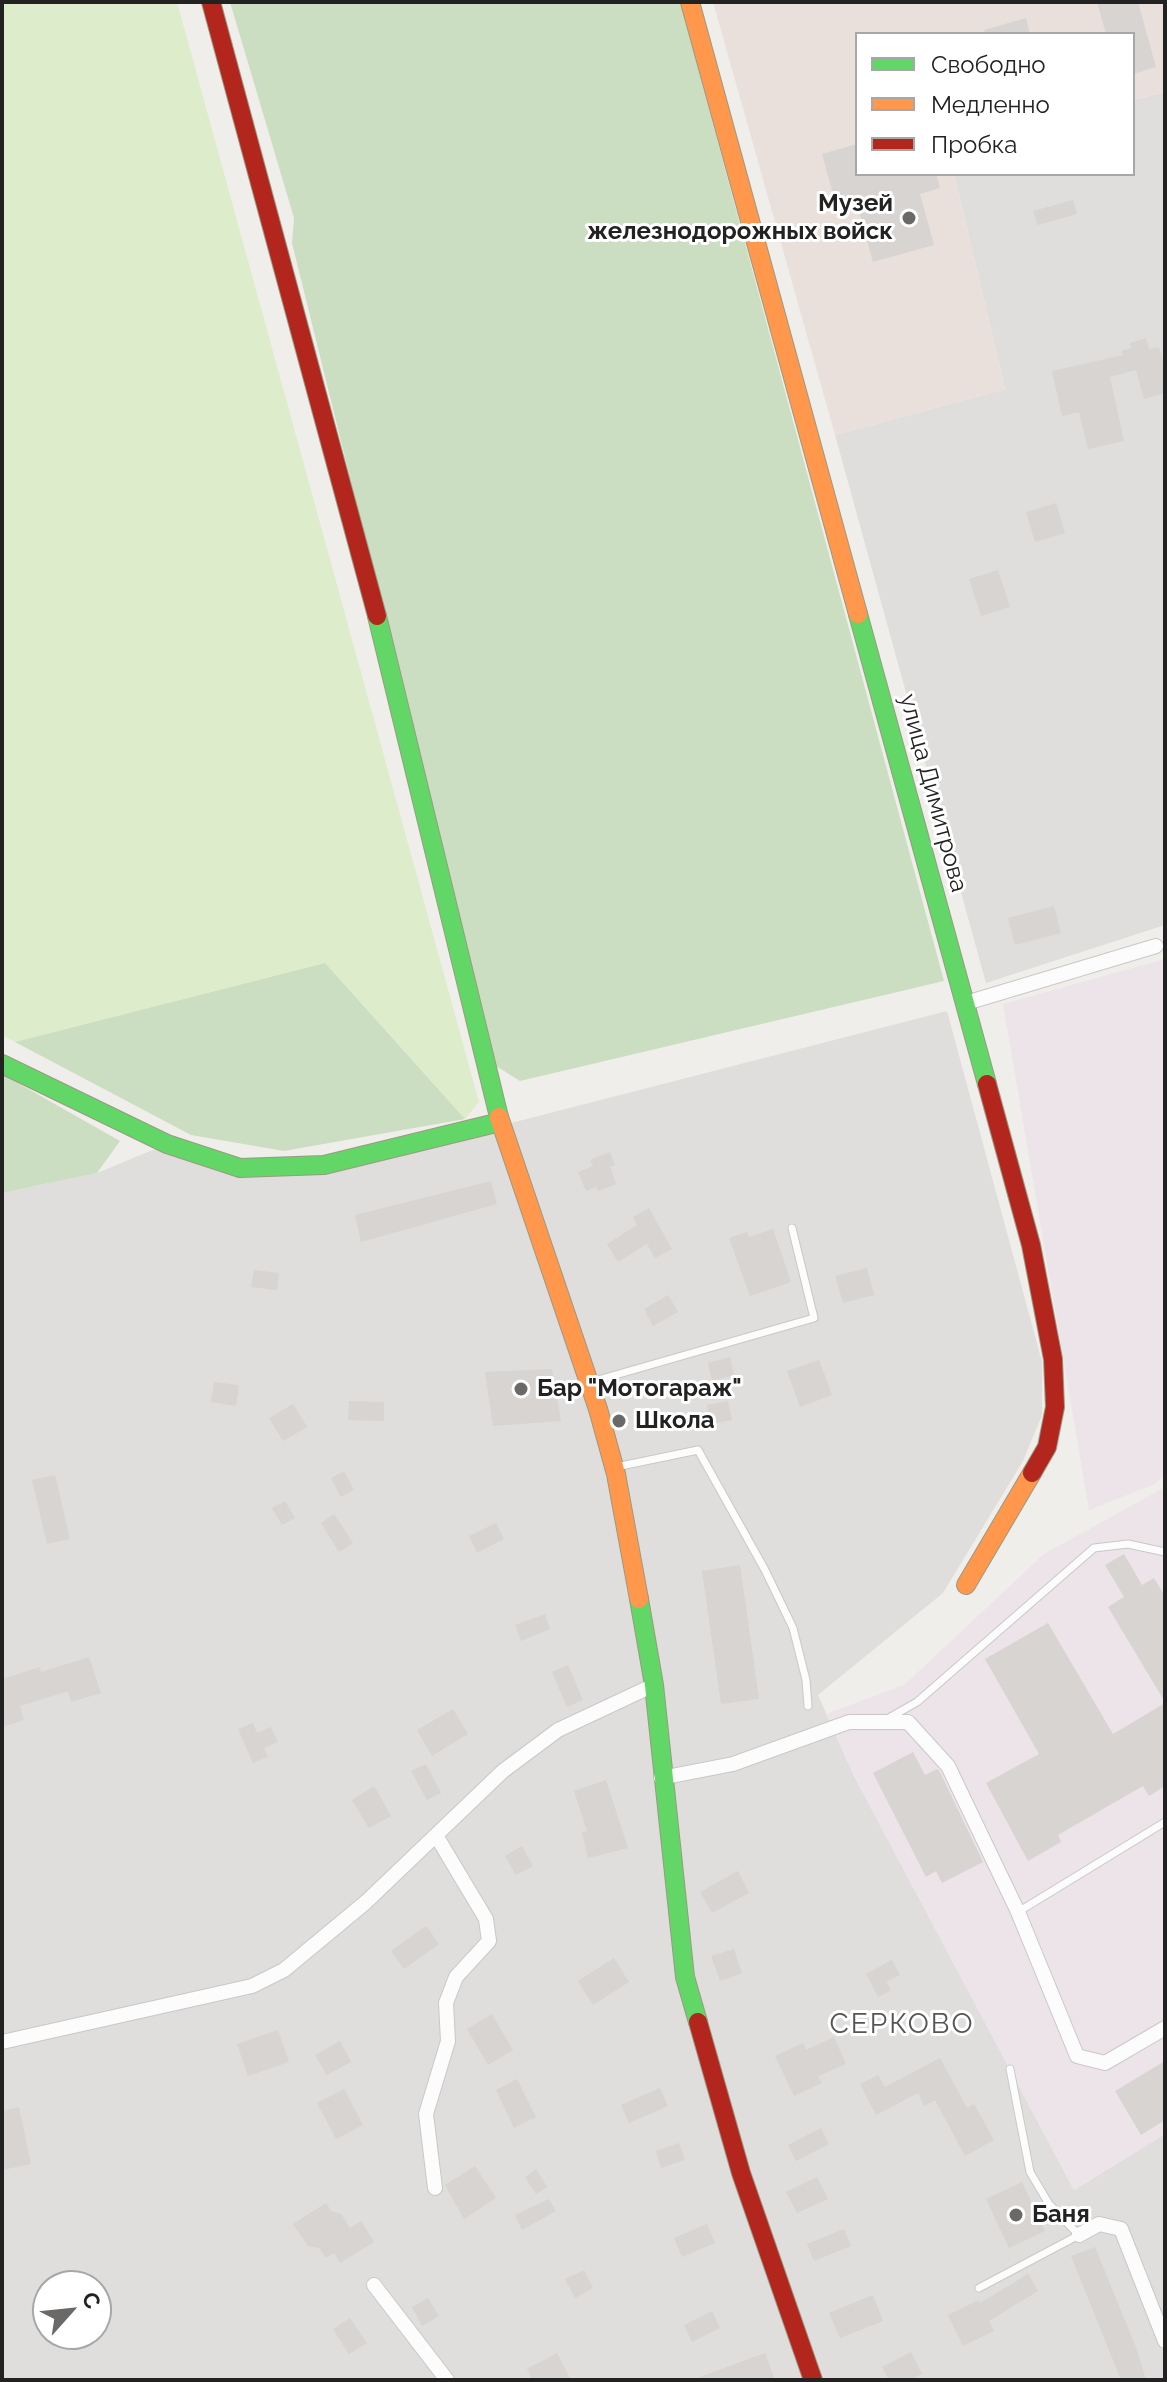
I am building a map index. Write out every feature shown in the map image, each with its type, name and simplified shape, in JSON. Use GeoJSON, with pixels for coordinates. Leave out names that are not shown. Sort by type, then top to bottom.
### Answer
{"type":"FeatureCollection","features":[{"type":"Feature","properties":{"kind":"main road"},"geometry":{"type":"LineString","coordinates":[[211,2],[371,590],[500,1122],[589,1383],[614,1468],[630,1539],[654,1685],[661,1778],[685,1977],[741,2173],[813,2380]]}},
{"type":"Feature","properties":{"kind":"main road","name":"улица Димитрова"},"geometry":{"type":"LineString","coordinates":[[690,2],[966,1003],[991,1111],[1031,1245],[1053,1359],[1055,1407],[1047,1447],[966,1585]]}},
{"type":"Feature","properties":{"kind":"main road"},"geometry":{"type":"LineString","coordinates":[[2,1064],[167,1144],[240,1168],[324,1165],[500,1122]]}},
{"type":"Feature","properties":{"kind":"street"},"geometry":{"type":"LineString","coordinates":[[966,1003],[1156,946]]}},
{"type":"Feature","properties":{"kind":"street"},"geometry":{"type":"LineString","coordinates":[[2,2042],[252,1986],[284,1970],[437,1837],[503,1771],[558,1730],[654,1685]]}},
{"type":"Feature","properties":{"kind":"street"},"geometry":{"type":"LineString","coordinates":[[661,1778],[733,1764],[849,1722],[908,1722],[948,1766],[1018,1912],[1077,2056],[1105,2063],[1165,2028]]}},
{"type":"Feature","properties":{"kind":"street"},"geometry":{"type":"LineString","coordinates":[[435,2188],[426,2114],[448,2041],[446,2003],[456,1977],[489,1941],[486,1919],[437,1837]]}},
{"type":"Feature","properties":{"kind":"street"},"geometry":{"type":"LineString","coordinates":[[1079,2235],[1099,2224],[1121,2229],[1165,2341]]}},
{"type":"Feature","properties":{"kind":"street"},"geometry":{"type":"LineString","coordinates":[[374,2285],[447,2380]]}},
{"type":"Feature","properties":{"kind":"lane"},"geometry":{"type":"LineString","coordinates":[[589,1383],[814,1318],[792,1228]]}},
{"type":"Feature","properties":{"kind":"lane"},"geometry":{"type":"LineString","coordinates":[[614,1468],[698,1450],[765,1570],[793,1628],[806,1680],[808,1706]]}},
{"type":"Feature","properties":{"kind":"lane"},"geometry":{"type":"LineString","coordinates":[[885,1720],[917,1702],[1094,1548],[1128,1544],[1165,1552]]}},
{"type":"Feature","properties":{"kind":"lane"},"geometry":{"type":"LineString","coordinates":[[1018,1912],[1165,1822]]}},
{"type":"Feature","properties":{"kind":"lane"},"geometry":{"type":"LineString","coordinates":[[979,2288],[1079,2235],[1049,2204],[1030,2172],[1010,2069]]}},
{"type":"Feature","properties":{"kind":"shaded area"},"geometry":{"type":"Polygon","coordinates":[[[713,2],[1165,2],[1165,92],[1135,100],[1135,32],[855,32],[855,176],[954,176],[1005,389],[835,435],[713,2]]]}},
{"type":"Feature","properties":{"kind":"shaded area"},"geometry":{"type":"Polygon","coordinates":[[[1165,92],[1165,925],[986,983],[835,435],[1005,389],[954,176],[1135,176],[1135,100],[1165,92]]]}},
{"type":"Feature","properties":{"kind":"shaded area"},"geometry":{"type":"Polygon","coordinates":[[[1165,959],[1165,1474],[1155,1484],[1089,1510],[1003,1004],[1165,959]]]}},
{"type":"Feature","properties":{"kind":"shaded area"},"geometry":{"type":"Polygon","coordinates":[[[947,1011],[1042,1362],[1042,1415],[1023,1461],[943,1593],[818,1695],[854,1776],[1074,2190],[1165,2134],[1165,2380],[2,2380],[2,1193],[97,1173],[167,1144],[240,1168],[324,1165],[511,1123],[947,1011]]]}},
{"type":"Feature","properties":{"kind":"shaded area"},"geometry":{"type":"Polygon","coordinates":[[[1165,1487],[1165,2134],[1074,2190],[854,1776],[826,1714],[904,1685],[1044,1554],[1165,1487]]]}},
{"type":"Feature","properties":{"kind":"green space"},"geometry":{"type":"Polygon","coordinates":[[[2,2],[177,2],[479,1102],[465,1119],[325,963],[15,1042],[2,1035],[2,2]]]}},
{"type":"Feature","properties":{"kind":"green space"},"geometry":{"type":"Polygon","coordinates":[[[230,2],[680,2],[944,981],[520,1081],[488,1061],[445,862],[292,243],[294,218],[230,2]]]}},
{"type":"Feature","properties":{"kind":"green space"},"geometry":{"type":"Polygon","coordinates":[[[325,963],[465,1119],[284,1151],[191,1135],[15,1042],[325,963]]]}},
{"type":"Feature","properties":{"kind":"green space"},"geometry":{"type":"Polygon","coordinates":[[[2,1074],[120,1141],[97,1173],[2,1193],[2,1074]]]}},
{"type":"Feature","properties":{"kind":"building"},"geometry":{"type":"Polygon","coordinates":[[[1097,2],[1138,2],[1156,67],[1135,73],[1135,32],[1105,32],[1097,2]]]}},
{"type":"Feature","properties":{"kind":"building"},"geometry":{"type":"Polygon","coordinates":[[[1026,18],[1030,32],[984,32],[1026,18]]]}},
{"type":"Feature","properties":{"kind":"building"},"geometry":{"type":"Polygon","coordinates":[[[855,145],[855,176],[937,176],[940,188],[920,194],[934,245],[873,262],[858,208],[838,213],[822,154],[855,145]]]}},
{"type":"Feature","properties":{"kind":"building"},"geometry":{"type":"Polygon","coordinates":[[[1073,200],[1077,214],[1038,225],[1033,211],[1073,200]]]}},
{"type":"Feature","properties":{"kind":"building"},"geometry":{"type":"Polygon","coordinates":[[[1146,338],[1149,349],[1159,347],[1165,369],[1165,393],[1144,399],[1136,370],[1110,377],[1124,441],[1088,449],[1079,412],[1062,416],[1052,371],[1123,355],[1121,351],[1131,348],[1130,343],[1146,338]]]}},
{"type":"Feature","properties":{"kind":"building"},"geometry":{"type":"Polygon","coordinates":[[[1056,503],[1065,533],[1035,542],[1026,512],[1056,503]]]}},
{"type":"Feature","properties":{"kind":"building"},"geometry":{"type":"Polygon","coordinates":[[[998,570],[1010,607],[981,616],[969,579],[998,570]]]}},
{"type":"Feature","properties":{"kind":"building"},"geometry":{"type":"Polygon","coordinates":[[[1054,906],[1061,933],[1015,945],[1008,918],[1054,906]]]}},
{"type":"Feature","properties":{"kind":"building"},"geometry":{"type":"Polygon","coordinates":[[[610,1152],[615,1165],[610,1167],[616,1184],[598,1191],[596,1187],[586,1191],[578,1172],[593,1166],[590,1160],[610,1152]]]}},
{"type":"Feature","properties":{"kind":"building"},"geometry":{"type":"Polygon","coordinates":[[[491,1181],[497,1204],[361,1242],[355,1215],[491,1181]]]}},
{"type":"Feature","properties":{"kind":"building"},"geometry":{"type":"Polygon","coordinates":[[[649,1208],[672,1249],[655,1258],[647,1244],[618,1262],[607,1244],[637,1225],[633,1217],[649,1208]]]}},
{"type":"Feature","properties":{"kind":"building"},"geometry":{"type":"Polygon","coordinates":[[[773,1229],[791,1282],[750,1296],[729,1238],[747,1232],[749,1237],[773,1229]]]}},
{"type":"Feature","properties":{"kind":"building"},"geometry":{"type":"Polygon","coordinates":[[[867,1268],[874,1295],[843,1303],[835,1276],[867,1268]]]}},
{"type":"Feature","properties":{"kind":"building"},"geometry":{"type":"Polygon","coordinates":[[[254,1270],[279,1273],[277,1290],[251,1287],[254,1270]]]}},
{"type":"Feature","properties":{"kind":"building"},"geometry":{"type":"Polygon","coordinates":[[[668,1295],[678,1312],[653,1326],[644,1309],[668,1295]]]}},
{"type":"Feature","properties":{"kind":"building"},"geometry":{"type":"Polygon","coordinates":[[[730,1357],[734,1375],[712,1381],[708,1363],[730,1357]]]}},
{"type":"Feature","properties":{"kind":"building"},"geometry":{"type":"Polygon","coordinates":[[[819,1360],[832,1395],[800,1407],[787,1371],[819,1360]]]}},
{"type":"Feature","properties":{"kind":"building","name":"Бар \"Мотогараж\""},"geometry":{"type":"Polygon","coordinates":[[[552,1369],[561,1421],[493,1426],[485,1372],[552,1369]]]}},
{"type":"Feature","properties":{"kind":"building"},"geometry":{"type":"Polygon","coordinates":[[[214,1382],[239,1385],[236,1406],[211,1402],[214,1382]]]}},
{"type":"Feature","properties":{"kind":"building"},"geometry":{"type":"Polygon","coordinates":[[[349,1401],[384,1402],[384,1421],[348,1420],[349,1401]]]}},
{"type":"Feature","properties":{"kind":"building"},"geometry":{"type":"Polygon","coordinates":[[[728,1401],[732,1420],[710,1424],[707,1405],[728,1401]]]}},
{"type":"Feature","properties":{"kind":"building"},"geometry":{"type":"Polygon","coordinates":[[[293,1404],[307,1427],[283,1441],[269,1418],[293,1404]]]}},
{"type":"Feature","properties":{"kind":"building"},"geometry":{"type":"Polygon","coordinates":[[[344,1471],[354,1490],[341,1497],[331,1478],[344,1471]]]}},
{"type":"Feature","properties":{"kind":"building"},"geometry":{"type":"Polygon","coordinates":[[[55,1475],[70,1539],[47,1544],[32,1480],[55,1475]]]}},
{"type":"Feature","properties":{"kind":"building"},"geometry":{"type":"Polygon","coordinates":[[[285,1501],[295,1518],[282,1525],[272,1508],[285,1501]]]}},
{"type":"Feature","properties":{"kind":"building"},"geometry":{"type":"Polygon","coordinates":[[[334,1514],[353,1543],[339,1552],[321,1523],[334,1514]]]}},
{"type":"Feature","properties":{"kind":"building"},"geometry":{"type":"Polygon","coordinates":[[[496,1523],[504,1539],[477,1553],[469,1536],[496,1523]]]}},
{"type":"Feature","properties":{"kind":"building"},"geometry":{"type":"Polygon","coordinates":[[[1124,1554],[1142,1585],[1154,1578],[1165,1596],[1165,1702],[1108,1607],[1124,1597],[1105,1565],[1124,1554]]]}},
{"type":"Feature","properties":{"kind":"building"},"geometry":{"type":"Polygon","coordinates":[[[740,1565],[759,1699],[721,1704],[702,1571],[740,1565]]]}},
{"type":"Feature","properties":{"kind":"building"},"geometry":{"type":"Polygon","coordinates":[[[545,1614],[550,1629],[521,1641],[515,1625],[545,1614]]]}},
{"type":"Feature","properties":{"kind":"building"},"geometry":{"type":"Polygon","coordinates":[[[1048,1623],[1113,1734],[1165,1703],[1165,1786],[1149,1796],[1143,1786],[1058,1835],[1061,1842],[1028,1861],[986,1783],[1039,1754],[985,1659],[1048,1623]]]}},
{"type":"Feature","properties":{"kind":"building"},"geometry":{"type":"Polygon","coordinates":[[[89,1657],[101,1693],[71,1702],[68,1691],[20,1706],[24,1720],[2,1727],[2,1679],[40,1667],[41,1672],[89,1657]]]}},
{"type":"Feature","properties":{"kind":"building"},"geometry":{"type":"Polygon","coordinates":[[[568,1665],[583,1700],[567,1707],[552,1672],[568,1665]]]}},
{"type":"Feature","properties":{"kind":"building"},"geometry":{"type":"Polygon","coordinates":[[[453,1709],[468,1734],[432,1756],[417,1730],[453,1709]]]}},
{"type":"Feature","properties":{"kind":"building"},"geometry":{"type":"Polygon","coordinates":[[[253,1723],[257,1733],[271,1727],[278,1742],[264,1748],[268,1757],[253,1763],[238,1729],[253,1723]]]}},
{"type":"Feature","properties":{"kind":"building"},"geometry":{"type":"Polygon","coordinates":[[[913,1752],[925,1775],[937,1769],[940,1772],[983,1862],[942,1883],[936,1871],[926,1877],[873,1773],[913,1752]]]}},
{"type":"Feature","properties":{"kind":"building"},"geometry":{"type":"Polygon","coordinates":[[[426,1764],[441,1793],[427,1800],[411,1771],[426,1764]]]}},
{"type":"Feature","properties":{"kind":"building"},"geometry":{"type":"Polygon","coordinates":[[[606,1780],[628,1848],[588,1858],[582,1832],[587,1831],[574,1791],[606,1780]]]}},
{"type":"Feature","properties":{"kind":"building"},"geometry":{"type":"Polygon","coordinates":[[[374,1786],[391,1816],[369,1828],[352,1800],[374,1786]]]}},
{"type":"Feature","properties":{"kind":"building"},"geometry":{"type":"Polygon","coordinates":[[[522,1846],[533,1866],[516,1875],[505,1856],[522,1846]]]}},
{"type":"Feature","properties":{"kind":"building"},"geometry":{"type":"Polygon","coordinates":[[[738,1871],[749,1893],[712,1913],[700,1892],[738,1871]]]}},
{"type":"Feature","properties":{"kind":"building"},"geometry":{"type":"Polygon","coordinates":[[[426,1926],[439,1944],[404,1969],[391,1951],[426,1926]]]}},
{"type":"Feature","properties":{"kind":"building"},"geometry":{"type":"Polygon","coordinates":[[[734,1949],[742,1973],[720,1981],[711,1956],[734,1949]]]}},
{"type":"Feature","properties":{"kind":"building"},"geometry":{"type":"Polygon","coordinates":[[[614,1958],[629,1982],[593,2005],[578,1981],[614,1958]]]}},
{"type":"Feature","properties":{"kind":"building"},"geometry":{"type":"Polygon","coordinates":[[[892,1960],[900,1975],[886,1982],[891,1990],[878,1997],[866,1974],[892,1960]]]}},
{"type":"Feature","properties":{"kind":"building"},"geometry":{"type":"Polygon","coordinates":[[[492,2014],[513,2050],[488,2065],[467,2029],[492,2014]]]}},
{"type":"Feature","properties":{"kind":"building"},"geometry":{"type":"Polygon","coordinates":[[[278,2030],[289,2062],[248,2076],[237,2044],[278,2030]]]}},
{"type":"Feature","properties":{"kind":"building"},"geometry":{"type":"Polygon","coordinates":[[[834,2037],[846,2064],[818,2076],[822,2083],[794,2096],[775,2056],[803,2043],[806,2050],[834,2037]]]}},
{"type":"Feature","properties":{"kind":"building"},"geometry":{"type":"Polygon","coordinates":[[[340,2041],[351,2062],[327,2075],[315,2055],[340,2041]]]}},
{"type":"Feature","properties":{"kind":"building"},"geometry":{"type":"Polygon","coordinates":[[[940,2058],[967,2108],[974,2104],[994,2140],[965,2156],[935,2100],[924,2106],[918,2093],[876,2115],[860,2084],[878,2075],[885,2087],[940,2058]]]}},
{"type":"Feature","properties":{"kind":"building"},"geometry":{"type":"Polygon","coordinates":[[[1165,2061],[1165,2120],[1141,2135],[1115,2091],[1165,2061]]]}},
{"type":"Feature","properties":{"kind":"building"},"geometry":{"type":"Polygon","coordinates":[[[517,2079],[536,2117],[514,2128],[496,2090],[517,2079]]]}},
{"type":"Feature","properties":{"kind":"building"},"geometry":{"type":"Polygon","coordinates":[[[660,2088],[668,2106],[629,2123],[621,2105],[660,2088]]]}},
{"type":"Feature","properties":{"kind":"building"},"geometry":{"type":"Polygon","coordinates":[[[344,2089],[363,2125],[336,2139],[317,2103],[344,2089]]]}},
{"type":"Feature","properties":{"kind":"building"},"geometry":{"type":"Polygon","coordinates":[[[19,2107],[31,2164],[2,2170],[2,2111],[19,2107]]]}},
{"type":"Feature","properties":{"kind":"building"},"geometry":{"type":"Polygon","coordinates":[[[821,2128],[829,2144],[796,2161],[788,2145],[821,2128]]]}},
{"type":"Feature","properties":{"kind":"building"},"geometry":{"type":"Polygon","coordinates":[[[679,2143],[685,2160],[661,2168],[656,2151],[679,2143]]]}},
{"type":"Feature","properties":{"kind":"building"},"geometry":{"type":"Polygon","coordinates":[[[475,2166],[496,2198],[464,2219],[445,2185],[475,2166]]]}},
{"type":"Feature","properties":{"kind":"building"},"geometry":{"type":"Polygon","coordinates":[[[536,2169],[547,2187],[536,2194],[525,2177],[536,2169]]]}},
{"type":"Feature","properties":{"kind":"building"},"geometry":{"type":"Polygon","coordinates":[[[817,2177],[828,2199],[797,2213],[786,2192],[817,2177]]]}},
{"type":"Feature","properties":{"kind":"building","name":"Баня"},"geometry":{"type":"Polygon","coordinates":[[[1022,2182],[1045,2231],[1009,2248],[986,2199],[1022,2182]]]}},
{"type":"Feature","properties":{"kind":"building"},"geometry":{"type":"Polygon","coordinates":[[[549,2199],[556,2211],[522,2230],[515,2215],[549,2199]]]}},
{"type":"Feature","properties":{"kind":"building"},"geometry":{"type":"Polygon","coordinates":[[[326,2203],[331,2211],[341,2214],[350,2228],[361,2221],[374,2242],[340,2263],[334,2253],[326,2258],[319,2248],[308,2246],[293,2224],[326,2203]]]}},
{"type":"Feature","properties":{"kind":"building"},"geometry":{"type":"Polygon","coordinates":[[[707,2224],[715,2243],[682,2257],[674,2238],[707,2224]]]}},
{"type":"Feature","properties":{"kind":"building"},"geometry":{"type":"Polygon","coordinates":[[[844,2229],[851,2246],[814,2261],[807,2244],[844,2229]]]}},
{"type":"Feature","properties":{"kind":"building"},"geometry":{"type":"Polygon","coordinates":[[[1095,2247],[1146,2380],[1121,2380],[1071,2256],[1095,2247]]]}},
{"type":"Feature","properties":{"kind":"building"},"geometry":{"type":"Polygon","coordinates":[[[584,2270],[593,2288],[575,2298],[565,2279],[584,2270]]]}},
{"type":"Feature","properties":{"kind":"building"},"geometry":{"type":"Polygon","coordinates":[[[1028,2274],[1038,2291],[989,2321],[994,2331],[963,2346],[948,2315],[979,2300],[980,2303],[1028,2274]]]}},
{"type":"Feature","properties":{"kind":"building"},"geometry":{"type":"Polygon","coordinates":[[[873,2295],[883,2321],[840,2338],[829,2313],[873,2295]]]}},
{"type":"Feature","properties":{"kind":"building"},"geometry":{"type":"Polygon","coordinates":[[[428,2298],[439,2316],[422,2326],[412,2307],[428,2298]]]}},
{"type":"Feature","properties":{"kind":"building"},"geometry":{"type":"Polygon","coordinates":[[[712,2311],[720,2328],[692,2342],[684,2325],[712,2311]]]}},
{"type":"Feature","properties":{"kind":"building"},"geometry":{"type":"Polygon","coordinates":[[[350,2318],[367,2343],[349,2354],[333,2329],[350,2318]]]}},
{"type":"Feature","properties":{"kind":"building"},"geometry":{"type":"Polygon","coordinates":[[[911,2352],[922,2374],[910,2380],[889,2380],[882,2367],[911,2352]]]}},
{"type":"Feature","properties":{"kind":"building"},"geometry":{"type":"Polygon","coordinates":[[[557,2353],[571,2380],[532,2380],[527,2369],[557,2353]]]}},
{"type":"Feature","properties":{"kind":"building"},"geometry":{"type":"Polygon","coordinates":[[[765,2353],[775,2380],[697,2380],[697,2378],[765,2353]]]}},
{"type":"Feature","properties":{"kind":"traffic: fast"},"geometry":{"type":"LineString","coordinates":[[858,614],[987,1084]]}},
{"type":"Feature","properties":{"kind":"traffic: fast"},"geometry":{"type":"LineString","coordinates":[[377,616],[499,1117]]}},
{"type":"Feature","properties":{"kind":"traffic: fast"},"geometry":{"type":"LineString","coordinates":[[2,1064],[167,1144],[240,1168],[324,1165],[500,1122]]}},
{"type":"Feature","properties":{"kind":"traffic: fast"},"geometry":{"type":"LineString","coordinates":[[639,1599],[654,1685],[685,1977],[698,2022]]}},
{"type":"Feature","properties":{"kind":"traffic: slow"},"geometry":{"type":"LineString","coordinates":[[690,2],[858,614]]}},
{"type":"Feature","properties":{"kind":"traffic: slow"},"geometry":{"type":"LineString","coordinates":[[499,1117],[598,1409],[616,1474],[639,1599]]}},
{"type":"Feature","properties":{"kind":"traffic: slow"},"geometry":{"type":"LineString","coordinates":[[966,1585],[1032,1473]]}},
{"type":"Feature","properties":{"kind":"traffic: jam"},"geometry":{"type":"LineString","coordinates":[[211,2],[377,616]]}},
{"type":"Feature","properties":{"kind":"traffic: jam"},"geometry":{"type":"LineString","coordinates":[[987,1084],[1031,1245],[1053,1359],[1055,1407],[1047,1447],[1032,1473]]}},
{"type":"Feature","properties":{"kind":"traffic: jam"},"geometry":{"type":"LineString","coordinates":[[698,2022],[741,2173],[813,2380]]}},
{"type":"Feature","properties":{"kind":"place","name":"Музей железнодорожных войск"},"geometry":{"type":"Point","coordinates":[909,218]}},
{"type":"Feature","properties":{"kind":"place","name":"Бар \"Мотогараж\""},"geometry":{"type":"Point","coordinates":[521,1389]}},
{"type":"Feature","properties":{"kind":"place","name":"Школа"},"geometry":{"type":"Point","coordinates":[619,1421]}},
{"type":"Feature","properties":{"kind":"place","name":"Баня"},"geometry":{"type":"Point","coordinates":[1016,2215]}},
{"type":"Feature","properties":{"kind":"district","name":"СЕРКОВО"},"geometry":{"type":"Point","coordinates":[902,2025]}}]}
